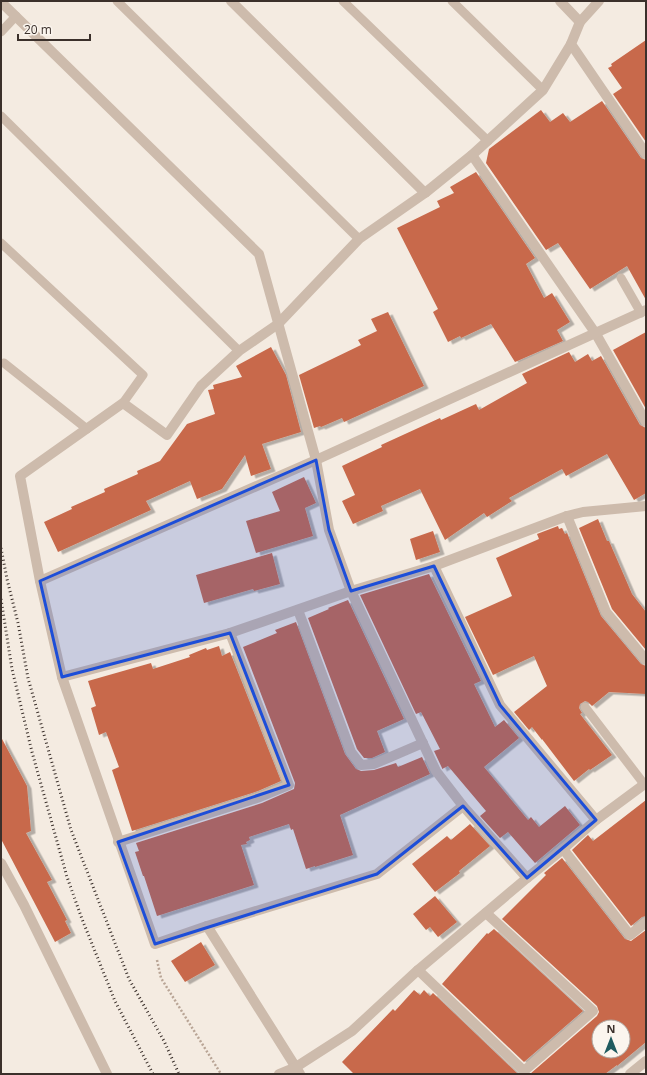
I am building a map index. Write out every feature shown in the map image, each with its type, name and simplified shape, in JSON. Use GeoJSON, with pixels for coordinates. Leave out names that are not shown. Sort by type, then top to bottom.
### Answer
{"type":"FeatureCollection","features":[{"type":"Feature","properties":{"kind":"street"},"geometry":{"type":"LineString","coordinates":[[231,1],[425,193]]}},
{"type":"Feature","properties":{"kind":"street"},"geometry":{"type":"LineString","coordinates":[[560,1],[580,22]]}},
{"type":"Feature","properties":{"kind":"street"},"geometry":{"type":"LineString","coordinates":[[463,806],[377,874],[207,926],[155,944],[118,842],[62,677],[40,581],[20,476],[123,403],[167,435],[201,386],[239,351],[278,324],[359,239],[425,193],[472,155],[543,90],[571,44],[580,22],[599,1]]}},
{"type":"Feature","properties":{"kind":"street"},"geometry":{"type":"LineString","coordinates":[[1,2],[259,254],[316,460],[329,530],[351,591],[436,771],[463,806],[526,878]]}},
{"type":"Feature","properties":{"kind":"street"},"geometry":{"type":"LineString","coordinates":[[571,44],[646,153]]}},
{"type":"Feature","properties":{"kind":"street"},"geometry":{"type":"LineString","coordinates":[[472,155],[596,334],[646,422]]}},
{"type":"Feature","properties":{"kind":"street"},"geometry":{"type":"LineString","coordinates":[[40,581],[316,460],[643,312]]}},
{"type":"Feature","properties":{"kind":"street"},"geometry":{"type":"LineString","coordinates":[[62,677],[230,633],[351,591],[434,566],[567,516],[583,512],[646,506]]}},
{"type":"Feature","properties":{"kind":"street"},"geometry":{"type":"LineString","coordinates":[[567,516],[606,612],[646,660]]}},
{"type":"Feature","properties":{"kind":"street"},"geometry":{"type":"LineString","coordinates":[[434,566],[500,705],[596,820]]}},
{"type":"Feature","properties":{"kind":"street"},"geometry":{"type":"LineString","coordinates":[[298,610],[351,752],[361,765],[374,764],[423,743]]}},
{"type":"Feature","properties":{"kind":"street"},"geometry":{"type":"LineString","coordinates":[[118,842],[260,797],[289,786],[230,633]]}},
{"type":"Feature","properties":{"kind":"street"},"geometry":{"type":"LineString","coordinates":[[279,1074],[298,1071],[352,1031],[418,970],[526,878],[563,849],[596,820],[645,784]]}},
{"type":"Feature","properties":{"kind":"street"},"geometry":{"type":"LineString","coordinates":[[563,849],[630,935],[646,922]]}},
{"type":"Feature","properties":{"kind":"street"},"geometry":{"type":"LineString","coordinates":[[1,863],[24,905],[107,1074]]}},
{"type":"Feature","properties":{"kind":"street"},"geometry":{"type":"LineString","coordinates":[[418,970],[524,1071],[593,1011],[486,913]]}},
{"type":"Feature","properties":{"kind":"street"},"geometry":{"type":"LineString","coordinates":[[207,926],[298,1071]]}},
{"type":"Feature","properties":{"kind":"street"},"geometry":{"type":"LineString","coordinates":[[630,1074],[646,1061]]}},
{"type":"Feature","properties":{"kind":"lane"},"geometry":{"type":"LineString","coordinates":[[117,1],[359,239]]}},
{"type":"Feature","properties":{"kind":"lane"},"geometry":{"type":"LineString","coordinates":[[343,1],[488,141]]}},
{"type":"Feature","properties":{"kind":"lane"},"geometry":{"type":"LineString","coordinates":[[452,1],[543,90]]}},
{"type":"Feature","properties":{"kind":"lane"},"geometry":{"type":"LineString","coordinates":[[1,32],[16,16]]}},
{"type":"Feature","properties":{"kind":"lane"},"geometry":{"type":"LineString","coordinates":[[1,116],[239,351]]}},
{"type":"Feature","properties":{"kind":"lane"},"geometry":{"type":"LineString","coordinates":[[1,243],[143,375],[123,403]]}},
{"type":"Feature","properties":{"kind":"lane"},"geometry":{"type":"LineString","coordinates":[[622,278],[643,312]]}},
{"type":"Feature","properties":{"kind":"lane"},"geometry":{"type":"LineString","coordinates":[[4,363],[87,429]]}},
{"type":"Feature","properties":{"kind":"lane"},"geometry":{"type":"LineString","coordinates":[[585,707],[645,784]]}},
{"type":"Feature","properties":{"kind":"path"},"geometry":{"type":"LineString","coordinates":[[155,944],[161,978],[221,1074]]}},
{"type":"Feature","properties":{"kind":"highlighted area"},"geometry":{"type":"Polygon","coordinates":[[[316,460],[329,530],[351,591],[434,566],[500,705],[596,820],[527,878],[463,806],[377,874],[155,944],[118,842],[289,785],[230,633],[62,677],[40,581],[316,460]]]}},
{"type":"Feature","properties":{"kind":"building"},"geometry":{"type":"Polygon","coordinates":[[[646,40],[646,142],[613,94],[622,88],[608,68],[612,66],[611,64],[646,40]]]}},
{"type":"Feature","properties":{"kind":"building"},"geometry":{"type":"Polygon","coordinates":[[[602,101],[641,158],[646,160],[646,300],[627,266],[590,289],[558,243],[546,250],[486,163],[489,149],[541,110],[550,122],[563,113],[570,122],[602,101]]]}},
{"type":"Feature","properties":{"kind":"building"},"geometry":{"type":"Polygon","coordinates":[[[476,172],[535,258],[526,264],[544,298],[552,293],[570,322],[557,330],[563,341],[515,362],[491,324],[461,338],[460,336],[448,342],[433,312],[438,309],[397,228],[440,207],[437,201],[454,193],[450,187],[476,172]]]}},
{"type":"Feature","properties":{"kind":"building"},"geometry":{"type":"Polygon","coordinates":[[[388,312],[424,386],[344,422],[342,418],[321,427],[314,428],[299,375],[361,345],[358,340],[377,331],[371,319],[388,312]]]}},
{"type":"Feature","properties":{"kind":"building"},"geometry":{"type":"Polygon","coordinates":[[[646,332],[646,409],[613,350],[646,332]]]}},
{"type":"Feature","properties":{"kind":"building"},"geometry":{"type":"Polygon","coordinates":[[[271,347],[286,375],[301,432],[262,444],[271,469],[251,476],[245,455],[222,489],[197,499],[190,481],[146,501],[151,510],[58,552],[44,522],[72,509],[71,507],[105,492],[104,489],[138,474],[137,471],[160,461],[187,424],[215,414],[208,390],[214,389],[213,385],[242,377],[236,366],[271,347]]]}},
{"type":"Feature","properties":{"kind":"building"},"geometry":{"type":"Polygon","coordinates":[[[569,352],[575,362],[588,354],[592,361],[601,356],[640,425],[646,428],[646,493],[634,500],[607,454],[566,476],[562,469],[509,498],[512,501],[487,517],[484,513],[445,540],[420,489],[381,506],[383,511],[353,524],[342,501],[355,495],[342,466],[382,447],[381,445],[440,418],[441,420],[476,404],[479,410],[527,383],[522,374],[569,352]]]}},
{"type":"Feature","properties":{"kind":"building"},"geometry":{"type":"Polygon","coordinates":[[[304,477],[316,503],[305,508],[313,536],[256,553],[246,521],[280,511],[272,492],[304,477]]]}},
{"type":"Feature","properties":{"kind":"building"},"geometry":{"type":"Polygon","coordinates":[[[598,519],[632,594],[646,612],[646,650],[612,609],[579,528],[598,519]]]}},
{"type":"Feature","properties":{"kind":"building"},"geometry":{"type":"Polygon","coordinates":[[[558,526],[559,529],[562,528],[565,534],[567,533],[601,616],[641,664],[646,666],[646,694],[609,692],[592,706],[585,701],[580,704],[579,708],[582,713],[580,714],[612,755],[590,770],[589,769],[574,781],[532,727],[529,730],[514,712],[547,686],[534,656],[493,675],[465,617],[512,596],[496,558],[539,539],[537,534],[558,526]]]}},
{"type":"Feature","properties":{"kind":"building"},"geometry":{"type":"Polygon","coordinates":[[[433,531],[440,552],[416,560],[410,539],[433,531]]]}},
{"type":"Feature","properties":{"kind":"building"},"geometry":{"type":"Polygon","coordinates":[[[272,553],[280,584],[254,591],[253,589],[204,603],[196,575],[272,553]]]}},
{"type":"Feature","properties":{"kind":"building"},"geometry":{"type":"Polygon","coordinates":[[[429,574],[481,681],[474,684],[495,727],[504,720],[519,738],[484,767],[528,820],[531,817],[539,827],[565,806],[580,825],[535,863],[508,832],[500,838],[480,816],[486,811],[448,766],[442,769],[434,751],[440,749],[421,712],[416,714],[360,595],[429,574]]]}},
{"type":"Feature","properties":{"kind":"building"},"geometry":{"type":"Polygon","coordinates":[[[348,600],[404,719],[377,731],[385,752],[372,758],[364,758],[357,749],[308,618],[348,600]]]}},
{"type":"Feature","properties":{"kind":"building"},"geometry":{"type":"Polygon","coordinates":[[[296,622],[345,754],[356,769],[361,771],[374,770],[396,763],[398,767],[422,757],[430,774],[340,815],[353,855],[306,869],[293,829],[291,830],[289,824],[249,837],[250,840],[246,842],[247,844],[241,845],[254,885],[157,916],[135,852],[139,851],[136,843],[262,803],[294,789],[295,783],[243,647],[277,633],[275,630],[296,622]]]}},
{"type":"Feature","properties":{"kind":"building"},"geometry":{"type":"Polygon","coordinates":[[[219,646],[222,656],[230,652],[281,781],[258,791],[132,831],[112,770],[119,767],[106,732],[99,735],[91,708],[96,706],[88,681],[151,663],[153,669],[190,657],[189,655],[206,648],[207,650],[219,646]]]}},
{"type":"Feature","properties":{"kind":"building"},"geometry":{"type":"Polygon","coordinates":[[[1,737],[27,786],[31,831],[26,833],[52,880],[47,882],[67,920],[65,921],[71,933],[55,942],[1,839],[1,737]]]}},
{"type":"Feature","properties":{"kind":"building"},"geometry":{"type":"Polygon","coordinates":[[[646,800],[646,916],[642,917],[631,926],[572,850],[588,835],[593,841],[646,800]]]}},
{"type":"Feature","properties":{"kind":"building"},"geometry":{"type":"Polygon","coordinates":[[[470,824],[490,846],[459,871],[460,873],[435,892],[412,864],[447,836],[451,840],[470,824]]]}},
{"type":"Feature","properties":{"kind":"building"},"geometry":{"type":"Polygon","coordinates":[[[562,858],[625,939],[631,941],[646,930],[646,1042],[631,1054],[631,1019],[594,1019],[599,1012],[597,1006],[502,919],[546,875],[544,873],[562,858]]]}},
{"type":"Feature","properties":{"kind":"building"},"geometry":{"type":"Polygon","coordinates":[[[435,896],[457,922],[438,937],[430,927],[426,930],[413,914],[435,896]]]}},
{"type":"Feature","properties":{"kind":"building"},"geometry":{"type":"Polygon","coordinates":[[[494,929],[583,1011],[524,1062],[442,984],[487,933],[488,934],[494,929]]]}},
{"type":"Feature","properties":{"kind":"building"},"geometry":{"type":"Polygon","coordinates":[[[201,942],[215,965],[185,982],[171,961],[201,942]]]}},
{"type":"Feature","properties":{"kind":"building"},"geometry":{"type":"Polygon","coordinates":[[[414,990],[420,995],[424,990],[430,996],[433,993],[518,1074],[354,1074],[342,1062],[393,1009],[395,1011],[414,990]]]}},
{"type":"Feature","properties":{"kind":"building"},"geometry":{"type":"Polygon","coordinates":[[[591,1021],[591,1059],[625,1059],[605,1074],[530,1074],[591,1021]]]}},
{"type":"Feature","properties":{"kind":"railway"},"geometry":{"type":"LineString","coordinates":[[1,548],[18,623],[28,678],[71,830],[129,979],[164,1041],[179,1074]]}},
{"type":"Feature","properties":{"kind":"railway"},"geometry":{"type":"LineString","coordinates":[[1,599],[12,669],[32,752],[67,877],[115,1001],[153,1074]]}}]}
